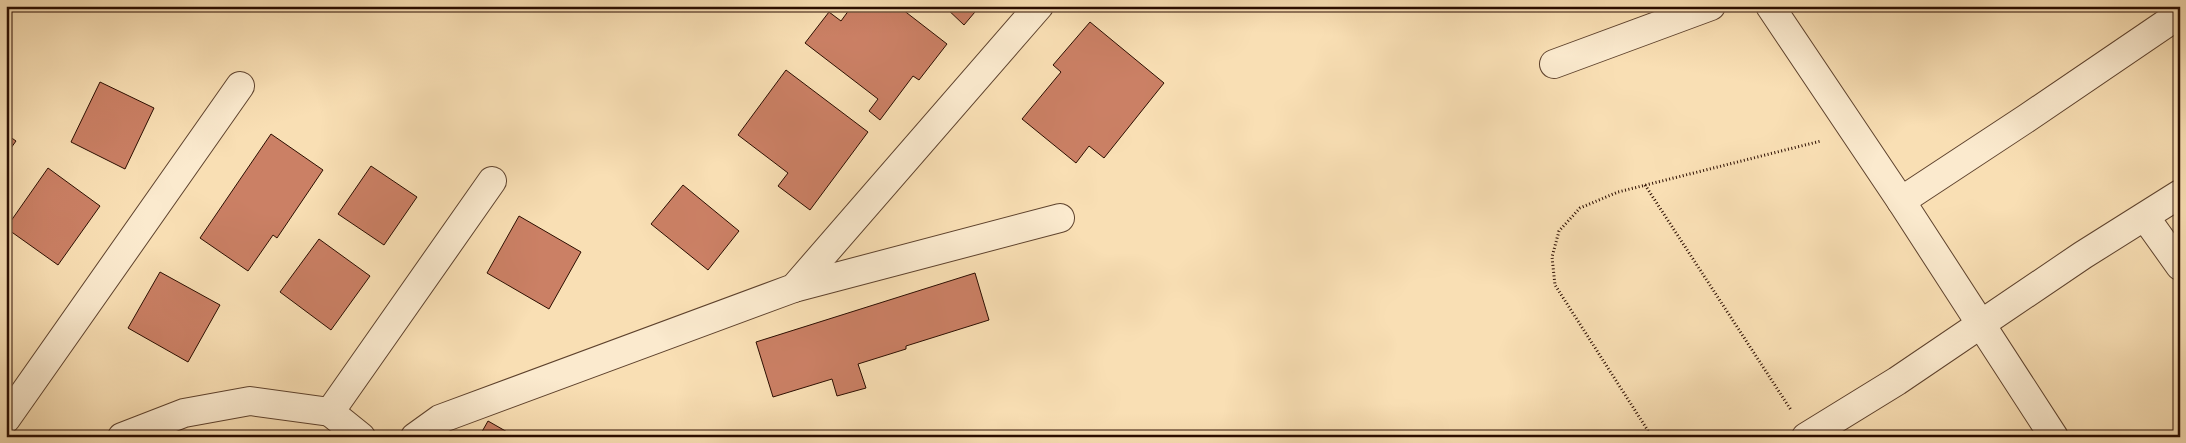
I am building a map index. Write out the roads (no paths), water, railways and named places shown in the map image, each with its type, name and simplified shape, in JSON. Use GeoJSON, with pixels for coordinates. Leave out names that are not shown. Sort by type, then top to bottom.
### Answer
{"type":"FeatureCollection","features":[{"type":"Feature","properties":{"kind":"street"},"geometry":{"type":"LineString","coordinates":[[794,288],[1039,6]]}},
{"type":"Feature","properties":{"kind":"street"},"geometry":{"type":"LineString","coordinates":[[1554,64],[1711,6]]}},
{"type":"Feature","properties":{"kind":"street"},"geometry":{"type":"LineString","coordinates":[[1770,6],[1901,201],[1980,326],[2054,437]]}},
{"type":"Feature","properties":{"kind":"street"},"geometry":{"type":"LineString","coordinates":[[1901,201],[2180,14]]}},
{"type":"Feature","properties":{"kind":"street"},"geometry":{"type":"LineString","coordinates":[[6,419],[240,86]]}},
{"type":"Feature","properties":{"kind":"street"},"geometry":{"type":"LineString","coordinates":[[330,412],[492,181]]}},
{"type":"Feature","properties":{"kind":"street"},"geometry":{"type":"LineString","coordinates":[[1807,436],[1897,381],[2019,298],[2180,194]]}},
{"type":"Feature","properties":{"kind":"street"},"geometry":{"type":"LineString","coordinates":[[2145,216],[2180,266]]}},
{"type":"Feature","properties":{"kind":"street"},"geometry":{"type":"LineString","coordinates":[[415,437],[440,419],[794,288],[1060,218]]}},
{"type":"Feature","properties":{"kind":"street"},"geometry":{"type":"LineString","coordinates":[[122,437],[184,413],[250,401],[330,412],[362,437]]}}]}
